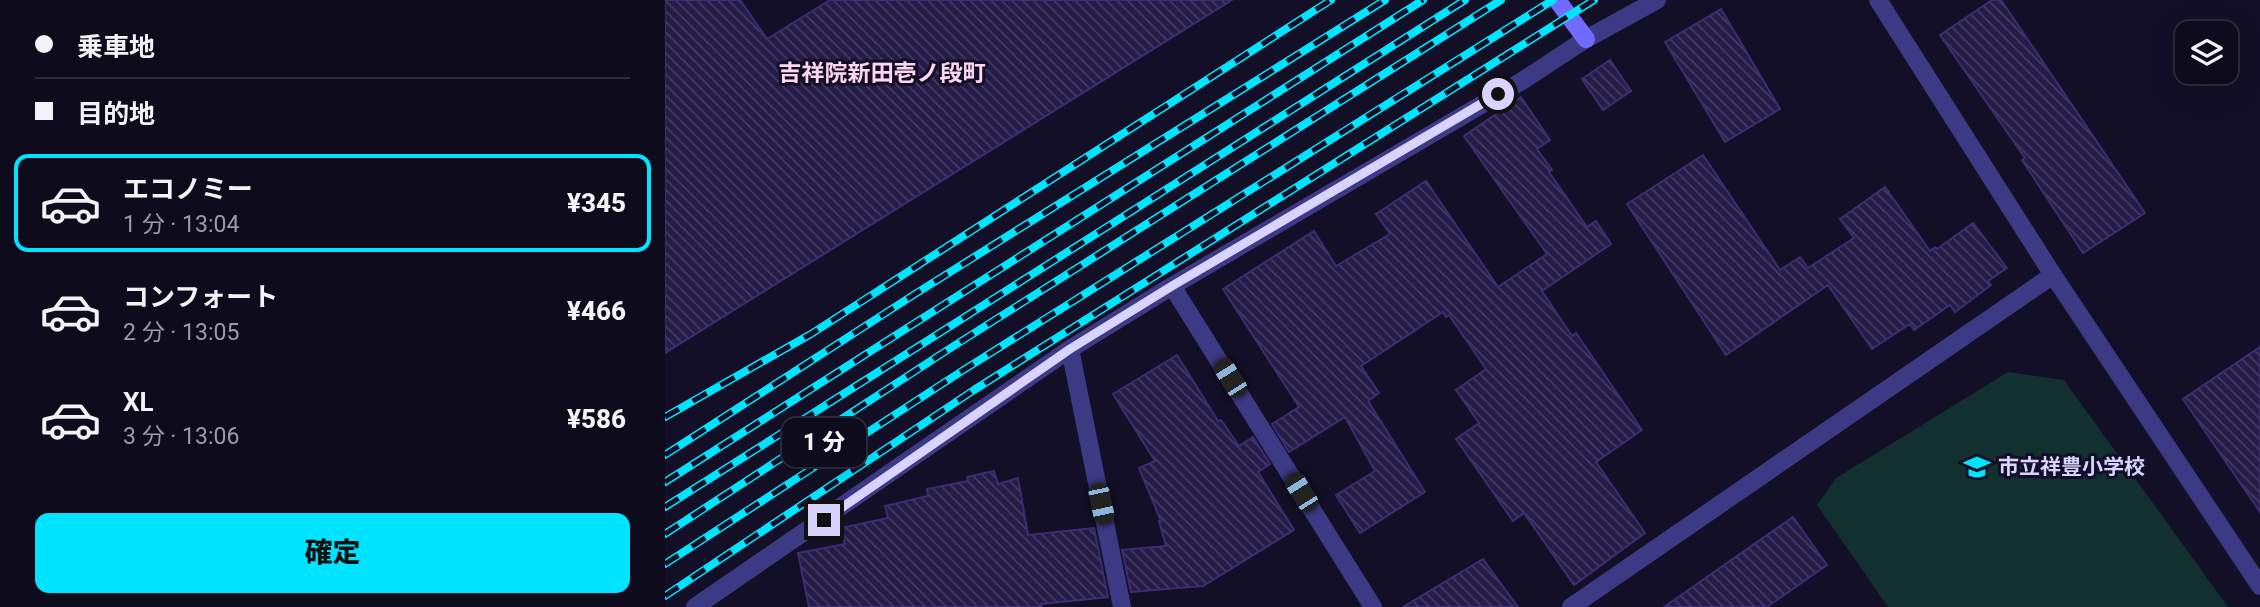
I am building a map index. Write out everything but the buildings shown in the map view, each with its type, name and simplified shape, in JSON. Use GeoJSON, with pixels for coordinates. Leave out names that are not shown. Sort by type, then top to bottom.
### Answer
{"type":"FeatureCollection","features":[{"type":"Feature","properties":{"kind":"street"},"geometry":{"type":"LineString","coordinates":[[1557,0],[1586,39]]}},
{"type":"Feature","properties":{"kind":"street"},"geometry":{"type":"LineString","coordinates":[[695,607],[1070,349],[1172,286],[1522,81],[1586,39],[1657,0]]}},
{"type":"Feature","properties":{"kind":"street"},"geometry":{"type":"LineString","coordinates":[[1878,0],[2053,275],[2260,586]]}},
{"type":"Feature","properties":{"kind":"street"},"geometry":{"type":"LineString","coordinates":[[1571,607],[2053,275]]}},
{"type":"Feature","properties":{"kind":"street"},"geometry":{"type":"LineString","coordinates":[[1172,286],[1373,607]]}},
{"type":"Feature","properties":{"kind":"street"},"geometry":{"type":"LineString","coordinates":[[1070,349],[1122,607]]}},
{"type":"Feature","properties":{"kind":"green space","name":"市立祥豊小学校"},"geometry":{"type":"Polygon","coordinates":[[[2008,372],[2064,380],[2228,607],[1888,607],[1817,505],[1836,478],[2008,372]]]}},
{"type":"Feature","properties":{"kind":"railway"},"geometry":{"type":"LineString","coordinates":[[665,417],[811,334],[1331,0]]}},
{"type":"Feature","properties":{"kind":"railway"},"geometry":{"type":"LineString","coordinates":[[665,455],[915,294],[1385,0]]}},
{"type":"Feature","properties":{"kind":"railway"},"geometry":{"type":"LineString","coordinates":[[665,482],[1423,0]]}},
{"type":"Feature","properties":{"kind":"railway"},"geometry":{"type":"LineString","coordinates":[[665,507],[1465,0]]}},
{"type":"Feature","properties":{"kind":"railway"},"geometry":{"type":"LineString","coordinates":[[665,534],[949,349],[1501,0]]}},
{"type":"Feature","properties":{"kind":"railway"},"geometry":{"type":"LineString","coordinates":[[665,564],[962,371],[1553,0]]}},
{"type":"Feature","properties":{"kind":"railway"},"geometry":{"type":"LineString","coordinates":[[665,596],[974,390],[1594,0]]}},
{"type":"Feature","properties":{"kind":"place","name":"市立祥豊小学校"},"geometry":{"type":"Point","coordinates":[1977,467]}},
{"type":"Feature","properties":{"kind":"district","name":"吉祥院新田壱ノ段町"},"geometry":{"type":"Point","coordinates":[882,73]}},
{"type":"Feature","properties":{"kind":"route"},"geometry":{"type":"LineString","coordinates":[[824,520],[1070,349],[1498,94]]}}]}
